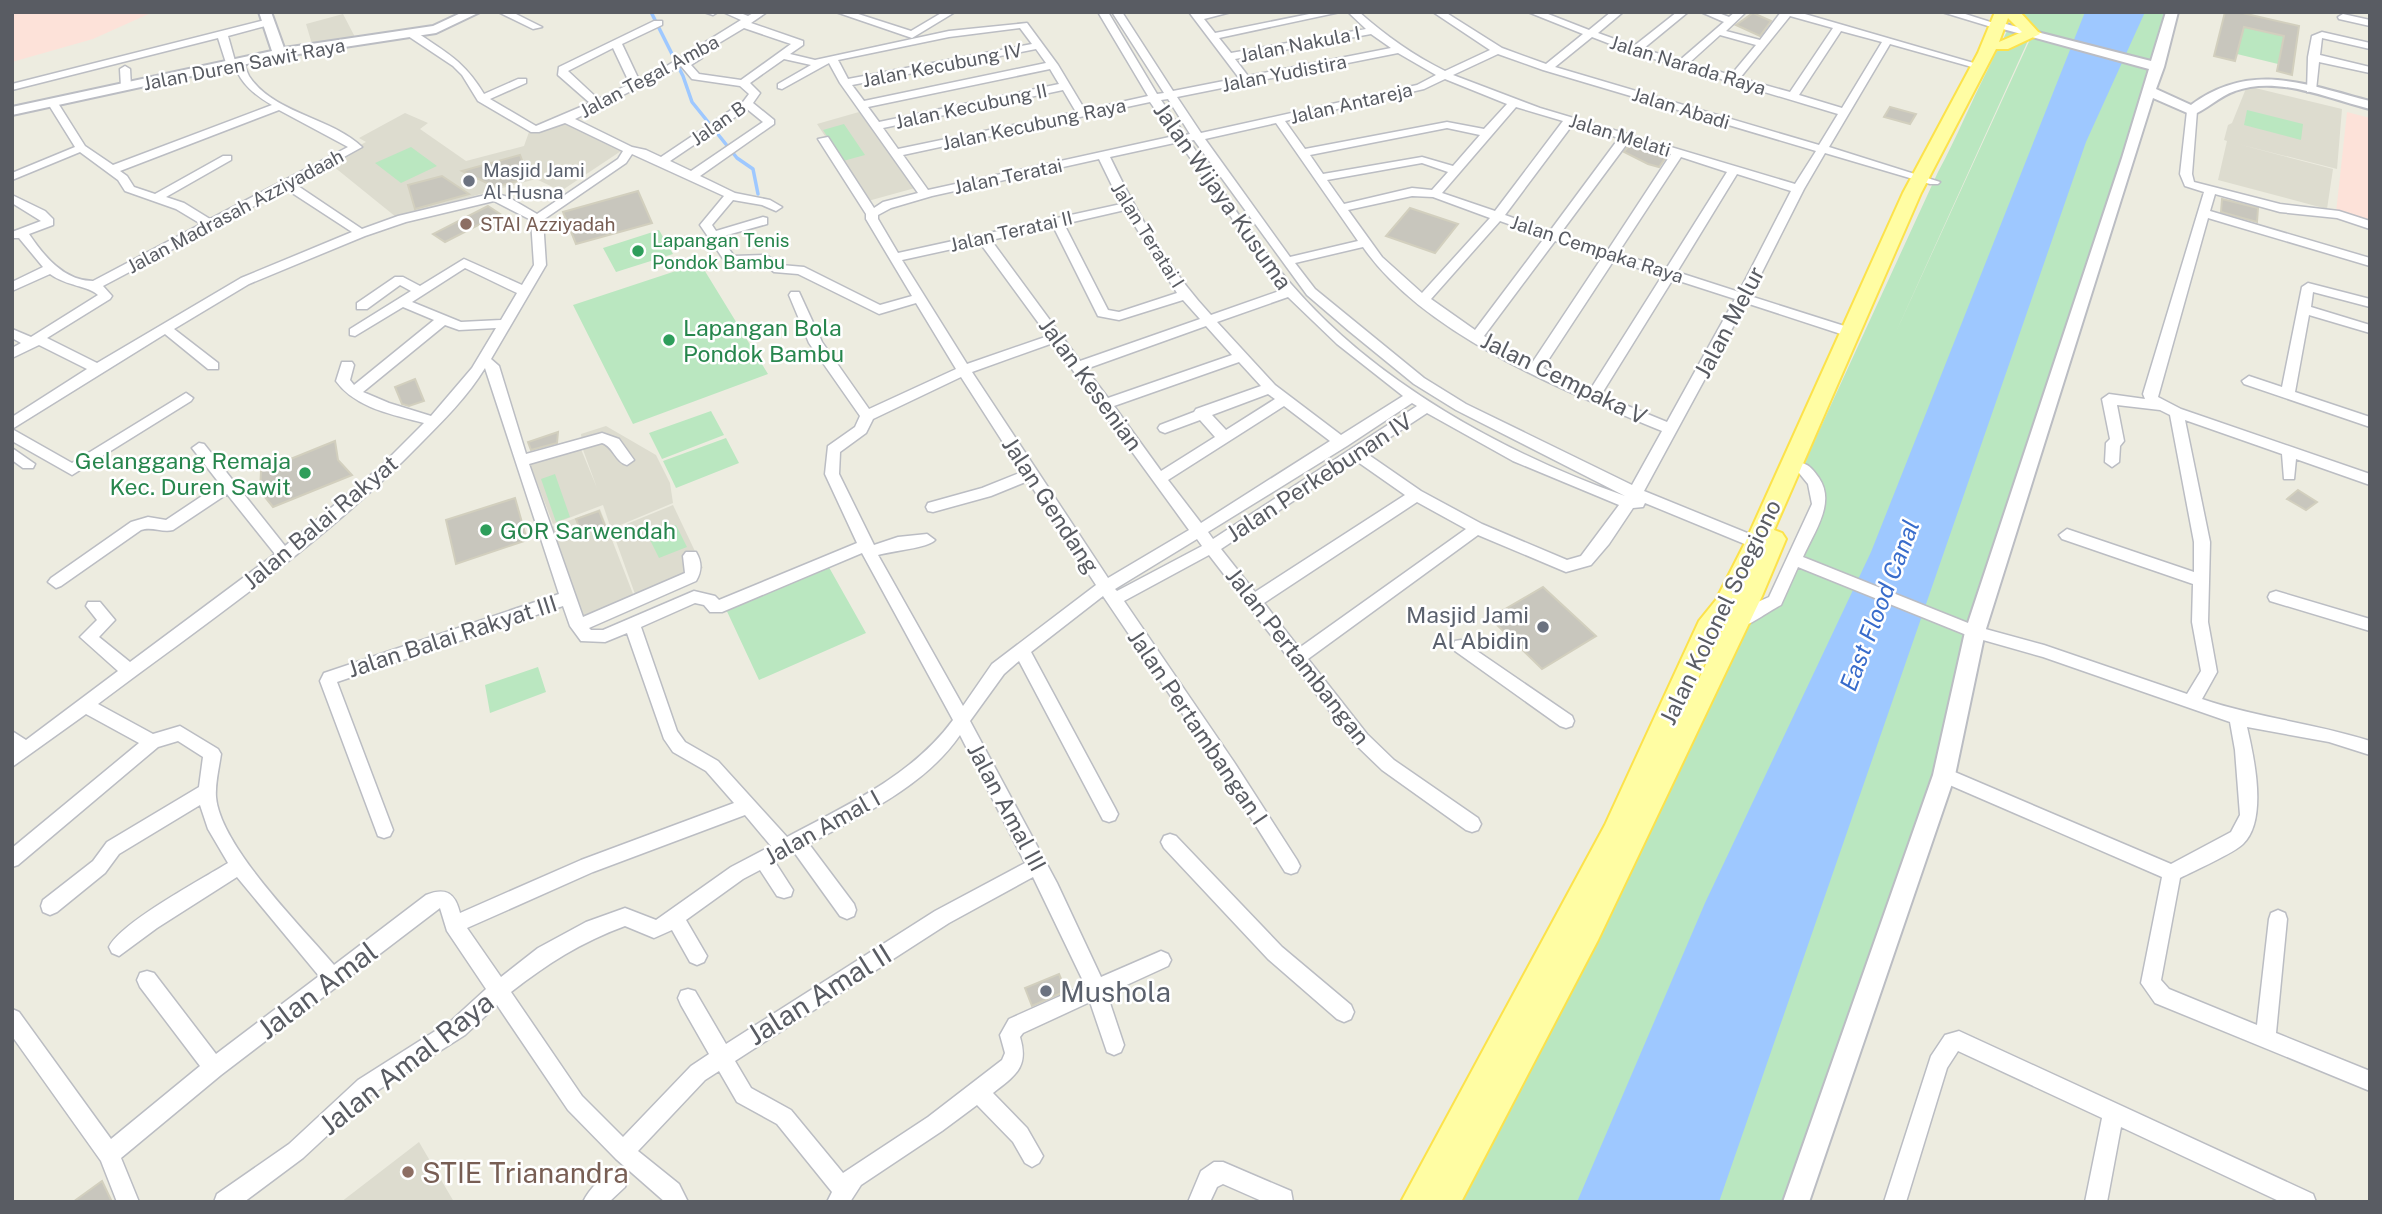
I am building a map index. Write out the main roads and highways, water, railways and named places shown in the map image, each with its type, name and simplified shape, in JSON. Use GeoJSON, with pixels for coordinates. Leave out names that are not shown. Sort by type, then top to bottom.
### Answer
{"type":"FeatureCollection","features":[{"type":"Feature","properties":{"kind":"main road"},"geometry":{"type":"LineString","coordinates":[[2007,22],[2033,35],[2007,22]]}},
{"type":"Feature","properties":{"kind":"main road","name":"Jalan Kolonel Soegiono"},"geometry":{"type":"LineString","coordinates":[[1453,1198],[1739,623],[1802,468],[1927,180],[1979,66],[2007,22]]}},
{"type":"Feature","properties":{"kind":"main road","name":"Jalan Kolonel Soegiono"},"geometry":{"type":"LineString","coordinates":[[1418,1202],[1599,864],[1711,621],[1725,606],[1757,543],[1852,333],[1927,180],[1963,127],[2007,22]]}},
{"type":"Feature","properties":{"kind":"water","name":"East Flood Canal"},"geometry":{"type":"Polygon","coordinates":[[[2085,12],[2145,12],[2086,142],[1719,1202],[1577,1202],[1705,903],[1871,552],[2085,12]]]}},
{"type":"Feature","properties":{"kind":"waterway"},"geometry":{"type":"LineString","coordinates":[[651,12],[683,76],[692,102],[737,158],[753,169],[758,194]]}},
{"type":"Feature","properties":{"kind":"place","name":"Masjid Jami Al Husna"},"geometry":{"type":"Point","coordinates":[469,181]}},
{"type":"Feature","properties":{"kind":"place","name":"STAI Azziyadah"},"geometry":{"type":"Point","coordinates":[466,224]}},
{"type":"Feature","properties":{"kind":"place","name":"Lapangan Tenis Pondok Bambu"},"geometry":{"type":"Point","coordinates":[638,251]}},
{"type":"Feature","properties":{"kind":"place","name":"Lapangan Bola Pondok Bambu"},"geometry":{"type":"Point","coordinates":[669,340]}},
{"type":"Feature","properties":{"kind":"place","name":"Gelanggang Remaja Kec. Duren Sawit"},"geometry":{"type":"Point","coordinates":[305,473]}},
{"type":"Feature","properties":{"kind":"place","name":"GOR Sarwendah"},"geometry":{"type":"Point","coordinates":[486,530]}},
{"type":"Feature","properties":{"kind":"place","name":"Masjid Jami Al Abidin"},"geometry":{"type":"Point","coordinates":[1543,627]}},
{"type":"Feature","properties":{"kind":"place","name":"Mushola"},"geometry":{"type":"Point","coordinates":[1046,991]}},
{"type":"Feature","properties":{"kind":"place","name":"STIE Trianandra"},"geometry":{"type":"Point","coordinates":[408,1172]}}]}
